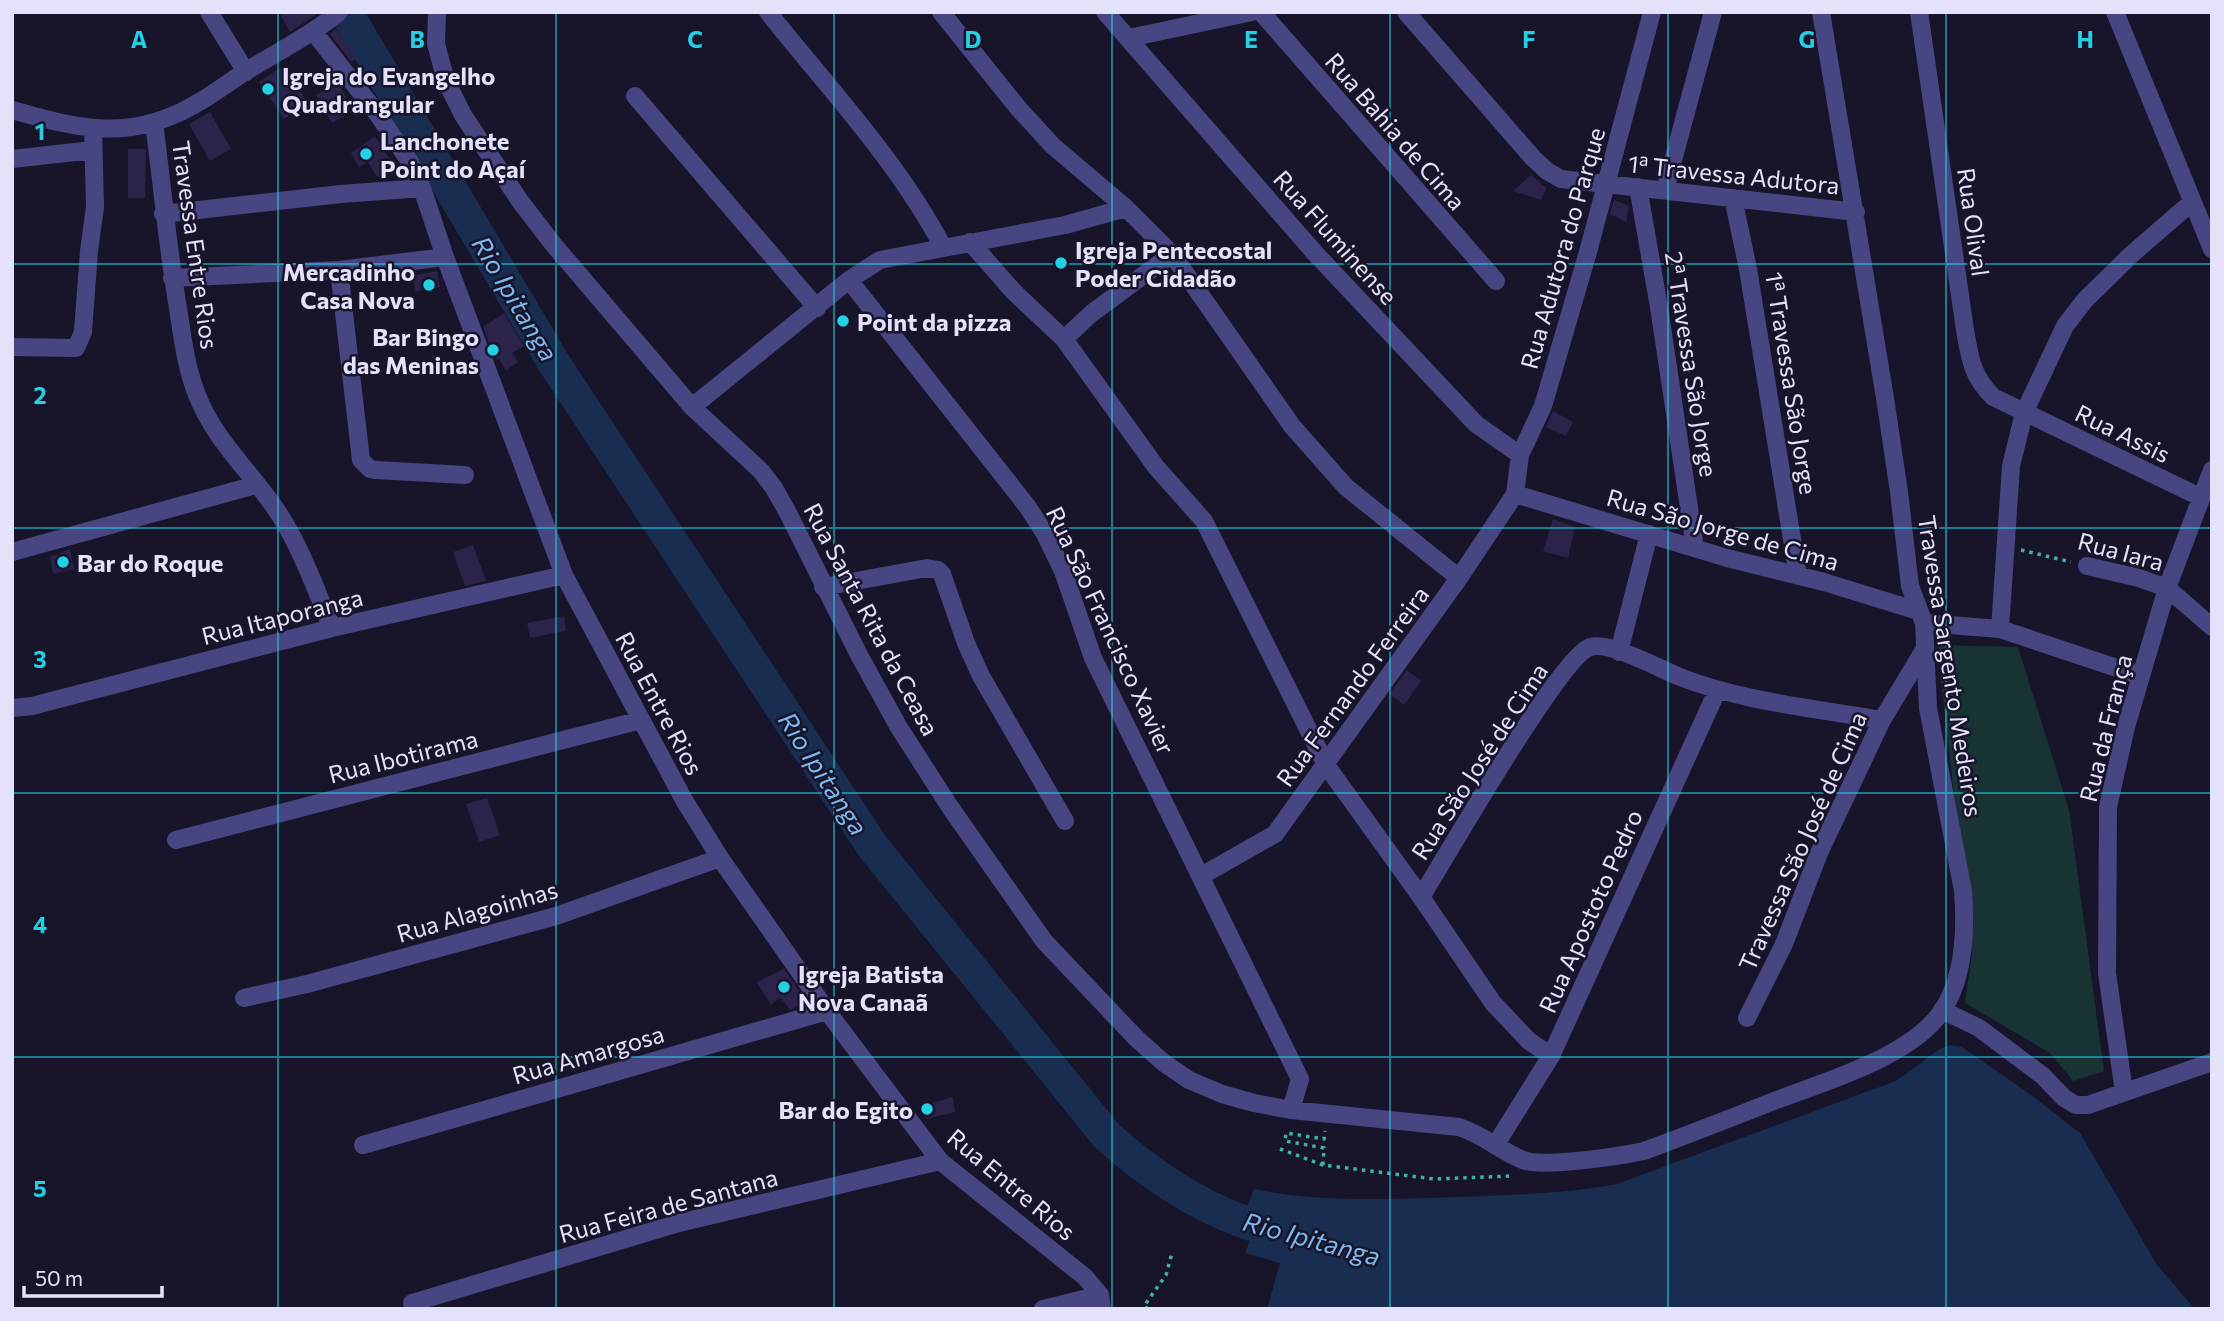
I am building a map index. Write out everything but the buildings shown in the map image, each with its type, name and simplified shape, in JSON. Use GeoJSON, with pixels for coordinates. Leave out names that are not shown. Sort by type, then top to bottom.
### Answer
{"type":"FeatureCollection","features":[{"type":"Feature","properties":{"kind":"street"},"geometry":{"type":"LineString","coordinates":[[209,12],[246,72]]}},
{"type":"Feature","properties":{"kind":"street","name":"Rua Santa Rita da Ceasa"},"geometry":{"type":"LineString","coordinates":[[438,12],[436,44],[446,81],[463,115],[520,201],[553,244],[692,407],[761,471],[788,513],[823,587],[898,726],[950,807],[1044,941],[1136,1038],[1164,1063],[1189,1080],[1254,1103],[1291,1110],[1459,1128],[1474,1132],[1496,1144]]}},
{"type":"Feature","properties":{"kind":"street"},"geometry":{"type":"LineString","coordinates":[[768,12],[867,132],[925,213],[943,247]]}},
{"type":"Feature","properties":{"kind":"street"},"geometry":{"type":"LineString","coordinates":[[941,12],[1053,146],[1126,208],[1171,254],[1292,426],[1346,487],[1459,578]]}},
{"type":"Feature","properties":{"kind":"street","name":"Rua Fluminense"},"geometry":{"type":"LineString","coordinates":[[1105,12],[1314,252],[1476,424],[1520,455]]}},
{"type":"Feature","properties":{"kind":"street"},"geometry":{"type":"LineString","coordinates":[[1129,38],[1252,12]]}},
{"type":"Feature","properties":{"kind":"street","name":"Rua Bahia de Cima"},"geometry":{"type":"LineString","coordinates":[[1261,12],[1496,281]]}},
{"type":"Feature","properties":{"kind":"street","name":"1ª Travessa Adutora"},"geometry":{"type":"LineString","coordinates":[[1406,12],[1547,171],[1569,181],[1856,212]]}},
{"type":"Feature","properties":{"kind":"street","name":"Rua Adutora do Parque"},"geometry":{"type":"LineString","coordinates":[[1515,494],[1520,455],[1543,406],[1607,184],[1652,12]]}},
{"type":"Feature","properties":{"kind":"street"},"geometry":{"type":"LineString","coordinates":[[1665,190],[1713,12]]}},
{"type":"Feature","properties":{"kind":"street","name":"Travessa Sargento Medeiros"},"geometry":{"type":"LineString","coordinates":[[1496,1144],[1525,1161],[1538,1163],[1614,1157],[1644,1151],[1851,1072],[1888,1055],[1930,1025],[1942,1010],[1957,978],[1964,914],[1963,891],[1928,708],[1921,617],[1910,586],[1899,492],[1856,212],[1821,12]]}},
{"type":"Feature","properties":{"kind":"street","name":"Rua Olival"},"geometry":{"type":"LineString","coordinates":[[1919,12],[1969,357],[1981,385],[1993,397],[2024,413]]}},
{"type":"Feature","properties":{"kind":"street"},"geometry":{"type":"LineString","coordinates":[[2115,12],[2212,248]]}},
{"type":"Feature","properties":{"kind":"street"},"geometry":{"type":"LineString","coordinates":[[12,110],[69,126],[132,128],[154,123],[193,106],[334,16]]}},
{"type":"Feature","properties":{"kind":"street","name":"Rua Entre Rios"},"geometry":{"type":"LineString","coordinates":[[313,31],[398,142],[422,188],[445,257],[564,575],[684,800],[720,858],[827,1010],[940,1161],[1085,1277],[1101,1302]]}},
{"type":"Feature","properties":{"kind":"street"},"geometry":{"type":"LineString","coordinates":[[635,96],[817,308]]}},
{"type":"Feature","properties":{"kind":"street","name":"Travessa Entre Rios"},"geometry":{"type":"LineString","coordinates":[[154,123],[163,214],[180,332],[196,393],[219,436],[275,508],[290,533],[332,628]]}},
{"type":"Feature","properties":{"kind":"street"},"geometry":{"type":"LineString","coordinates":[[12,347],[76,348],[83,332],[95,207],[93,128]]}},
{"type":"Feature","properties":{"kind":"street"},"geometry":{"type":"LineString","coordinates":[[12,159],[93,150]]}},
{"type":"Feature","properties":{"kind":"street","name":"2ª Travessa São Jorge"},"geometry":{"type":"LineString","coordinates":[[1638,187],[1695,548]]}},
{"type":"Feature","properties":{"kind":"street"},"geometry":{"type":"LineString","coordinates":[[163,214],[341,194],[422,188]]}},
{"type":"Feature","properties":{"kind":"street","name":"1ª Travessa São Jorge"},"geometry":{"type":"LineString","coordinates":[[1733,198],[1748,269],[1798,576]]}},
{"type":"Feature","properties":{"kind":"street"},"geometry":{"type":"LineString","coordinates":[[2000,629],[2011,466],[2024,413],[2066,326],[2085,300],[2132,254],[2192,202]]}},
{"type":"Feature","properties":{"kind":"street"},"geometry":{"type":"LineString","coordinates":[[692,407],[849,280],[880,260],[1065,225],[1126,208]]}},
{"type":"Feature","properties":{"kind":"street","name":"Rua São José de Cima"},"geometry":{"type":"LineString","coordinates":[[970,242],[1014,292],[1064,339],[1156,467],[1203,521],[1326,765],[1493,1003],[1529,1041],[1552,1056]]}},
{"type":"Feature","properties":{"kind":"street"},"geometry":{"type":"LineString","coordinates":[[1064,339],[1093,313],[1171,254]]}},
{"type":"Feature","properties":{"kind":"street"},"geometry":{"type":"LineString","coordinates":[[172,278],[339,270],[445,257]]}},
{"type":"Feature","properties":{"kind":"street"},"geometry":{"type":"LineString","coordinates":[[339,270],[361,460],[364,465],[376,470],[465,475]]}},
{"type":"Feature","properties":{"kind":"street","name":"Rua São Francisco Xavier"},"geometry":{"type":"LineString","coordinates":[[849,280],[1019,496],[1044,532],[1063,571],[1093,658],[1300,1079],[1291,1110]]}},
{"type":"Feature","properties":{"kind":"street","name":"Rua Assis"},"geometry":{"type":"LineString","coordinates":[[2024,413],[2200,497]]}},
{"type":"Feature","properties":{"kind":"street","name":"Rua da França"},"geometry":{"type":"LineString","coordinates":[[2124,1092],[2107,973],[2108,807],[2116,763],[2167,587],[2212,470]]}},
{"type":"Feature","properties":{"kind":"street"},"geometry":{"type":"LineString","coordinates":[[12,552],[256,485]]}},
{"type":"Feature","properties":{"kind":"street","name":"Rua São Jorge de Cima"},"geometry":{"type":"LineString","coordinates":[[1515,494],[1798,576],[1921,617],[2000,629],[2141,676]]}},
{"type":"Feature","properties":{"kind":"street","name":"Rua Fernando Ferreira"},"geometry":{"type":"LineString","coordinates":[[1200,876],[1275,834],[1459,578],[1515,494]]}},
{"type":"Feature","properties":{"kind":"street"},"geometry":{"type":"LineString","coordinates":[[1649,534],[1619,652],[1717,691],[1882,720]]}},
{"type":"Feature","properties":{"kind":"street","name":"Rua Iara"},"geometry":{"type":"LineString","coordinates":[[2087,566],[2167,587],[2212,627]]}},
{"type":"Feature","properties":{"kind":"street"},"geometry":{"type":"LineString","coordinates":[[823,587],[927,568],[938,570],[942,574],[965,643],[981,676],[1065,821]]}},
{"type":"Feature","properties":{"kind":"street","name":"Rua Itaporanga"},"geometry":{"type":"LineString","coordinates":[[12,708],[32,706],[332,628],[564,575]]}},
{"type":"Feature","properties":{"kind":"street","name":"Rua São José de Cima"},"geometry":{"type":"LineString","coordinates":[[1421,897],[1530,719],[1580,654],[1586,649],[1599,646],[1619,652]]}},
{"type":"Feature","properties":{"kind":"street","name":"Travessa São José de Cima"},"geometry":{"type":"LineString","coordinates":[[1747,1018],[1784,944],[1819,853],[1882,720],[1925,649]]}},
{"type":"Feature","properties":{"kind":"street","name":"Rua Apostoto Pedro"},"geometry":{"type":"LineString","coordinates":[[1496,1144],[1552,1056],[1717,691]]}},
{"type":"Feature","properties":{"kind":"street","name":"Rua Ibotirama"},"geometry":{"type":"LineString","coordinates":[[176,840],[641,720]]}},
{"type":"Feature","properties":{"kind":"street","name":"Rua Alagoinhas"},"geometry":{"type":"LineString","coordinates":[[244,998],[307,984],[556,916],[720,858]]}},
{"type":"Feature","properties":{"kind":"street","name":"Rua Amargosa"},"geometry":{"type":"LineString","coordinates":[[363,1145],[827,1010]]}},
{"type":"Feature","properties":{"kind":"street"},"geometry":{"type":"LineString","coordinates":[[1942,1010],[1979,1028],[2043,1076],[2064,1098],[2076,1105],[2088,1105],[2212,1062]]}},
{"type":"Feature","properties":{"kind":"street","name":"Rua Feira de Santana"},"geometry":{"type":"LineString","coordinates":[[412,1303],[679,1223],[940,1161]]}},
{"type":"Feature","properties":{"kind":"street"},"geometry":{"type":"LineString","coordinates":[[1043,1309],[1101,1302]]}},
{"type":"Feature","properties":{"kind":"path","name":"Rua Iara"},"geometry":{"type":"LineString","coordinates":[[2005,546],[2087,566]]}},
{"type":"Feature","properties":{"kind":"path"},"geometry":{"type":"LineString","coordinates":[[1148,1309],[1144,1306],[1166,1275],[1171,1254]]}},
{"type":"Feature","properties":{"kind":"green space"},"geometry":{"type":"Polygon","coordinates":[[[1937,645],[2018,647],[2069,810],[2104,1071],[2073,1081],[2050,1053],[1965,1003],[1972,954],[1937,645]]]}},
{"type":"Feature","properties":{"kind":"water"},"geometry":{"type":"Polygon","coordinates":[[[1949,1045],[1962,1047],[2080,1133],[2157,1265],[2195,1309],[1267,1309],[1280,1263],[1245,1253],[1251,1238],[1237,1234],[1254,1189],[1304,1196],[1381,1199],[1537,1194],[1617,1184],[1896,1081],[1949,1045]]]}},
{"type":"Feature","properties":{"kind":"waterway","name":"Rio Ipitanga"},"geometry":{"type":"LineString","coordinates":[[346,12],[552,360],[873,847],[1107,1136],[1154,1174],[1206,1206],[1249,1224],[1286,1232]]}},
{"type":"Feature","properties":{"kind":"place","name":"Igreja do Evangelho Quadrangular"},"geometry":{"type":"Point","coordinates":[268,89]}},
{"type":"Feature","properties":{"kind":"place","name":"Lanchonete Point do Açaí"},"geometry":{"type":"Point","coordinates":[366,154]}},
{"type":"Feature","properties":{"kind":"place","name":"Igreja Pentecostal Poder Cidadão"},"geometry":{"type":"Point","coordinates":[1061,263]}},
{"type":"Feature","properties":{"kind":"place","name":"Mercadinho Casa Nova"},"geometry":{"type":"Point","coordinates":[429,285]}},
{"type":"Feature","properties":{"kind":"place","name":"Point da pizza"},"geometry":{"type":"Point","coordinates":[843,321]}},
{"type":"Feature","properties":{"kind":"place","name":"Bar Bingo das Meninas"},"geometry":{"type":"Point","coordinates":[493,350]}},
{"type":"Feature","properties":{"kind":"place","name":"Bar do Roque"},"geometry":{"type":"Point","coordinates":[63,562]}},
{"type":"Feature","properties":{"kind":"place","name":"Igreja Batista Nova Canaã"},"geometry":{"type":"Point","coordinates":[784,987]}},
{"type":"Feature","properties":{"kind":"place","name":"Bar do Egito"},"geometry":{"type":"Point","coordinates":[927,1109]}}]}
